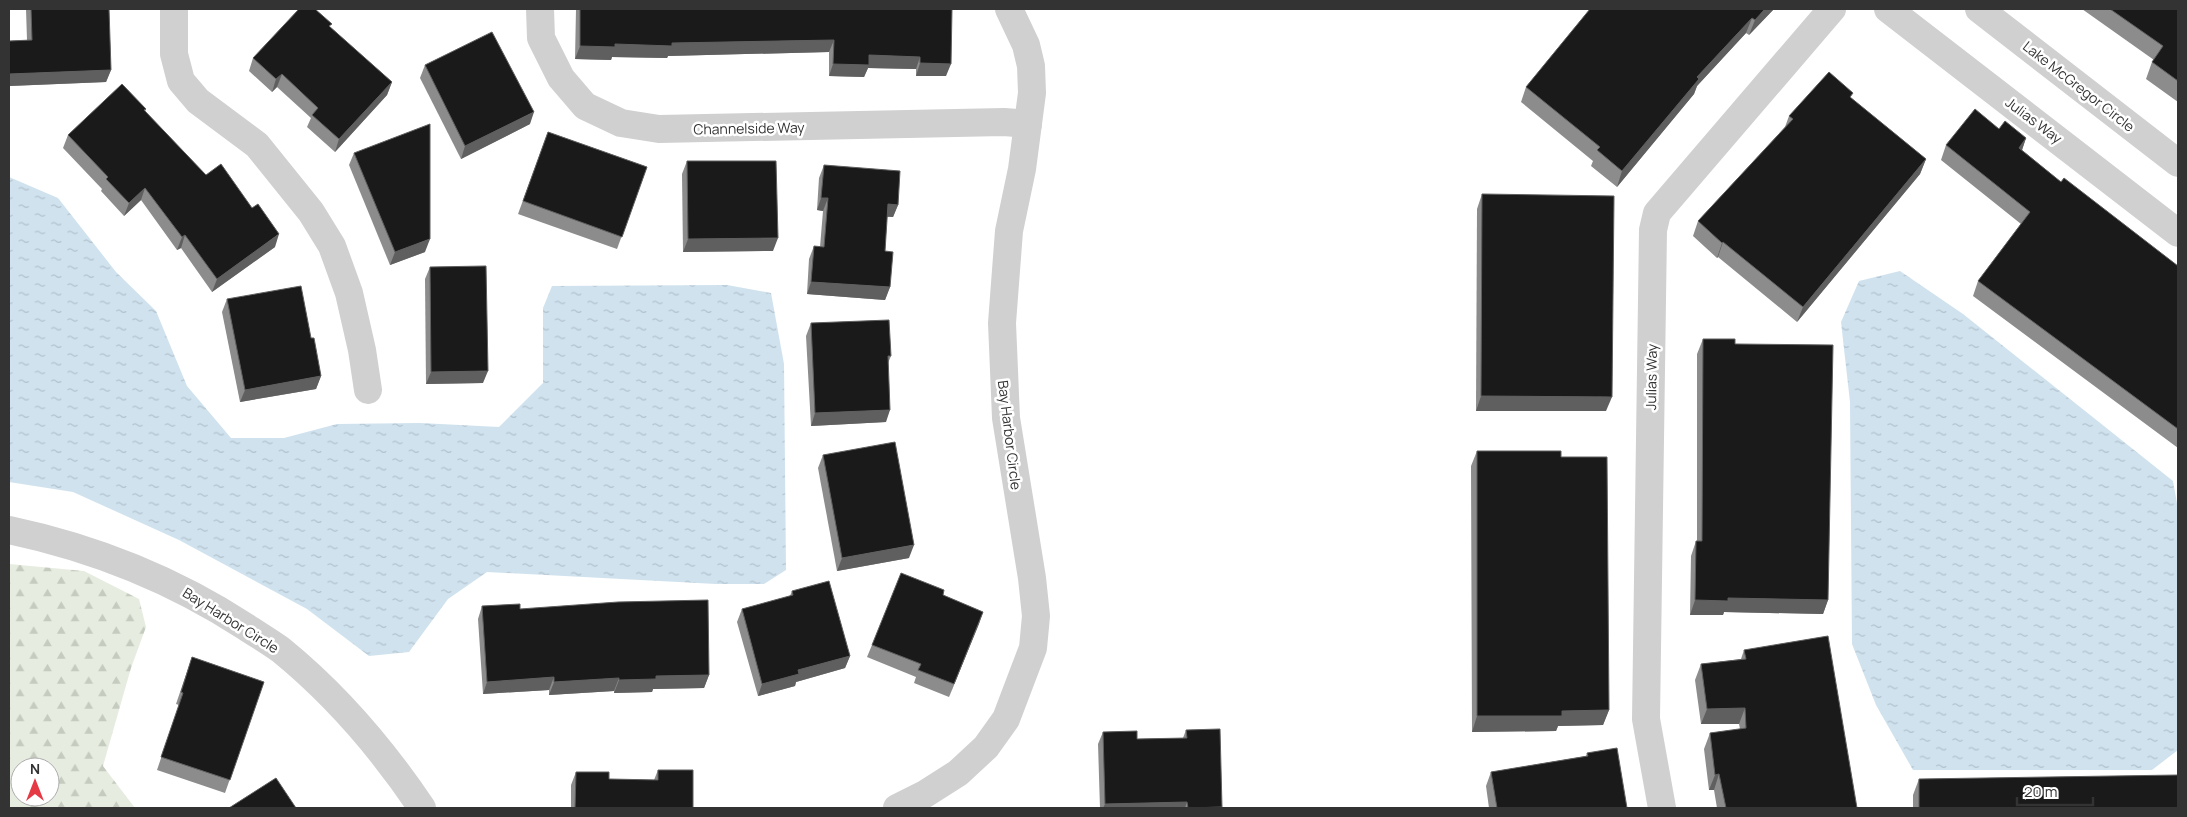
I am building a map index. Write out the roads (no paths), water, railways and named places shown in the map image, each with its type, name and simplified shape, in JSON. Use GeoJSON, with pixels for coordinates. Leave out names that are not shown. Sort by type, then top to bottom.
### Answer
{"type":"FeatureCollection","features":[{"type":"Feature","properties":{"kind":"street"},"geometry":{"type":"LineString","coordinates":[[174,9],[174,54],[181,81],[198,101],[257,145],[311,212],[332,246],[348,293],[362,350],[368,390]]}},
{"type":"Feature","properties":{"kind":"street","name":"Channelside Way"},"geometry":{"type":"LineString","coordinates":[[540,9],[542,38],[561,78],[585,106],[620,123],[659,130],[1004,122],[1028,124]]}},
{"type":"Feature","properties":{"kind":"street","name":"Bay Harbor Circle"},"geometry":{"type":"LineString","coordinates":[[897,808],[925,794],[958,773],[986,747],[1006,719],[1033,648],[1036,616],[1032,578],[1006,418],[1002,367],[1002,323],[1009,231],[1022,169],[1032,93],[1031,66],[1026,45],[1009,9]]}},
{"type":"Feature","properties":{"kind":"street","name":"Julias Way"},"geometry":{"type":"LineString","coordinates":[[1662,808],[1646,710],[1653,230],[1657,213],[1832,9]]}},
{"type":"Feature","properties":{"kind":"street","name":"Julias Way"},"geometry":{"type":"LineString","coordinates":[[1888,9],[2178,233]]}},
{"type":"Feature","properties":{"kind":"street","name":"Lake McGregor Circle"},"geometry":{"type":"LineString","coordinates":[[1980,9],[2178,163]]}},
{"type":"Feature","properties":{"kind":"street","name":"Bay Harbor Circle"},"geometry":{"type":"LineString","coordinates":[[9,530],[57,542],[115,560],[172,583],[229,616],[280,650],[323,689],[372,741],[422,808]]}},
{"type":"Feature","properties":{"kind":"water"},"geometry":{"type":"Polygon","coordinates":[[[9,177],[58,198],[116,272],[156,311],[187,386],[231,438],[284,438],[337,424],[420,423],[499,427],[543,383],[543,308],[552,286],[727,285],[771,293],[784,364],[786,570],[764,584],[716,584],[487,572],[448,599],[409,652],[369,656],[307,609],[179,540],[73,492],[9,482],[9,177]]]}},
{"type":"Feature","properties":{"kind":"water"},"geometry":{"type":"Polygon","coordinates":[[[1900,271],[1963,314],[2173,481],[2178,509],[2178,750],[2152,770],[1913,770],[1876,705],[1852,644],[1850,402],[1841,322],[1859,281],[1900,271]]]}}]}
